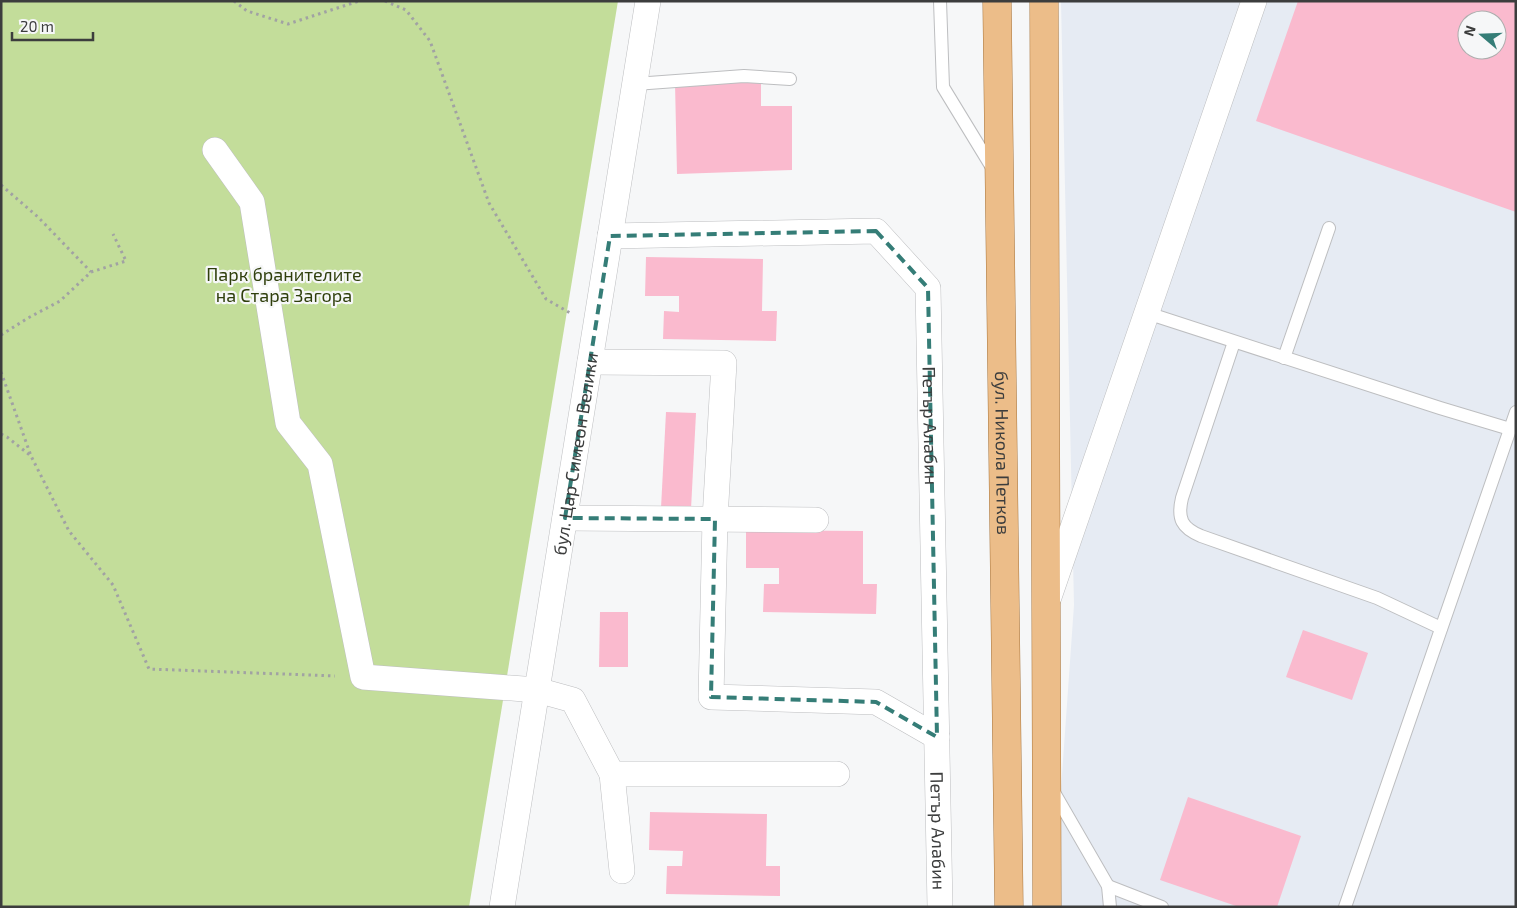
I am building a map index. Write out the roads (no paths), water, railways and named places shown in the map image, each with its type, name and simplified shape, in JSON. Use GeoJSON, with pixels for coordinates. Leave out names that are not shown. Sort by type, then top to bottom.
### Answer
{"type":"FeatureCollection","features":[{"type":"Feature","properties":{"kind":"main road","name":"бул. Никола Петков"},"geometry":{"type":"LineString","coordinates":[[997,1],[1009,907]]}},
{"type":"Feature","properties":{"kind":"main road"},"geometry":{"type":"LineString","coordinates":[[1044,1],[1047,907]]}},
{"type":"Feature","properties":{"kind":"street","name":"бул. Цар Симеон Велики"},"geometry":{"type":"LineString","coordinates":[[502,907],[648,1]]}},
{"type":"Feature","properties":{"kind":"street"},"geometry":{"type":"LineString","coordinates":[[1046,606],[1254,1]]}},
{"type":"Feature","properties":{"kind":"street"},"geometry":{"type":"LineString","coordinates":[[215,150],[252,202],[288,423],[320,464],[363,677],[537,690],[573,700],[612,774],[622,871]]}},
{"type":"Feature","properties":{"kind":"street","name":"Петър Алабин"},"geometry":{"type":"LineString","coordinates":[[610,236],[876,231],[928,288],[940,907]]}},
{"type":"Feature","properties":{"kind":"street"},"geometry":{"type":"LineString","coordinates":[[590,362],[724,363],[715,519],[712,696],[876,702],[937,737]]}},
{"type":"Feature","properties":{"kind":"street"},"geometry":{"type":"LineString","coordinates":[[565,518],[816,520]]}},
{"type":"Feature","properties":{"kind":"street"},"geometry":{"type":"LineString","coordinates":[[612,774],[837,774]]}},
{"type":"Feature","properties":{"kind":"lane"},"geometry":{"type":"LineString","coordinates":[[940,1],[943,87],[999,179]]}},
{"type":"Feature","properties":{"kind":"lane"},"geometry":{"type":"LineString","coordinates":[[635,84],[744,76],[790,79]]}},
{"type":"Feature","properties":{"kind":"lane"},"geometry":{"type":"LineString","coordinates":[[1284,358],[1329,228]]}},
{"type":"Feature","properties":{"kind":"lane"},"geometry":{"type":"LineString","coordinates":[[1147,313],[1510,429]]}},
{"type":"Feature","properties":{"kind":"lane"},"geometry":{"type":"LineString","coordinates":[[1234,342],[1182,498],[1180,518],[1185,527],[1201,536],[1377,598],[1441,628]]}},
{"type":"Feature","properties":{"kind":"lane"},"geometry":{"type":"LineString","coordinates":[[1344,907],[1516,412]]}},
{"type":"Feature","properties":{"kind":"lane"},"geometry":{"type":"LineString","coordinates":[[1046,778],[1108,886],[1110,907]]}},
{"type":"Feature","properties":{"kind":"lane"},"geometry":{"type":"LineString","coordinates":[[1108,886],[1162,907]]}},
{"type":"Feature","properties":{"kind":"park label","name":"Парк бранителите на Стара Загора"},"geometry":{"type":"Point","coordinates":[284,284]}}]}
